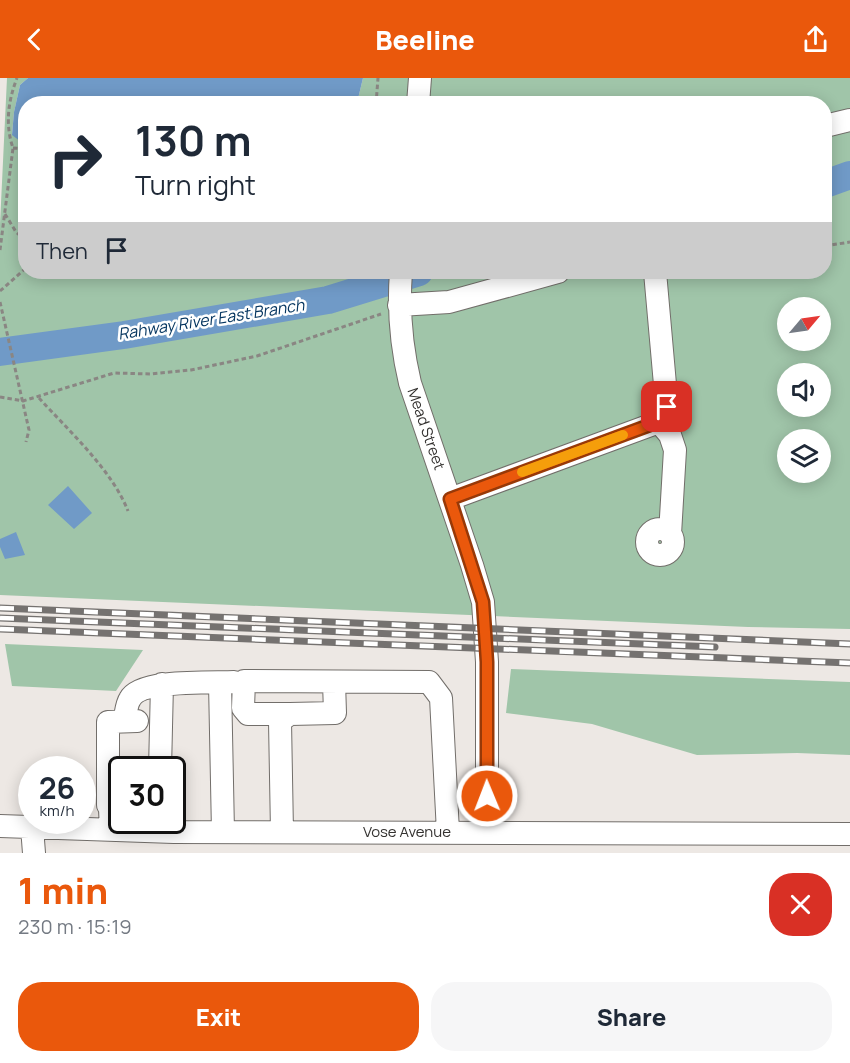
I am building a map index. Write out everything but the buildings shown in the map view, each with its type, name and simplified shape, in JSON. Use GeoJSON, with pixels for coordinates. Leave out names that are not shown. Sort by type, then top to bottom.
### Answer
{"type":"FeatureCollection","features":[{"type":"Feature","properties":{"kind":"street"},"geometry":{"type":"LineString","coordinates":[[419,96],[420,78]]}},
{"type":"Feature","properties":{"kind":"street"},"geometry":{"type":"LineString","coordinates":[[832,124],[850,120]]}},
{"type":"Feature","properties":{"kind":"street"},"geometry":{"type":"LineString","coordinates":[[397,295],[449,302],[533,279]]}},
{"type":"Feature","properties":{"kind":"street"},"geometry":{"type":"LineString","coordinates":[[450,499],[658,422],[667,407],[665,279]]}},
{"type":"Feature","properties":{"kind":"street","name":"Mead Street"},"geometry":{"type":"LineString","coordinates":[[397,295],[403,348],[410,382],[483,602],[487,662],[488,832]]}},
{"type":"Feature","properties":{"kind":"street"},"geometry":{"type":"LineString","coordinates":[[658,422],[670,435],[675,450],[670,534]]}},
{"type":"Feature","properties":{"kind":"street"},"geometry":{"type":"LineString","coordinates":[[244,681],[243,708],[248,714],[335,713],[334,682]]}},
{"type":"Feature","properties":{"kind":"street"},"geometry":{"type":"LineString","coordinates":[[108,756],[108,722],[131,721],[130,699],[137,691],[162,684],[244,681],[429,682],[441,698],[448,832]]}},
{"type":"Feature","properties":{"kind":"street"},"geometry":{"type":"LineString","coordinates":[[220,682],[224,832]]}},
{"type":"Feature","properties":{"kind":"street"},"geometry":{"type":"LineString","coordinates":[[160,756],[162,684]]}},
{"type":"Feature","properties":{"kind":"street"},"geometry":{"type":"LineString","coordinates":[[282,832],[280,721],[290,714]]}},
{"type":"Feature","properties":{"kind":"street","name":"Vose Avenue"},"geometry":{"type":"LineString","coordinates":[[0,826],[18,827]]}},
{"type":"Feature","properties":{"kind":"street","name":"Vose Avenue"},"geometry":{"type":"LineString","coordinates":[[186,829],[224,832],[254,843],[282,832],[488,832],[735,843],[850,834]]}},
{"type":"Feature","properties":{"kind":"street"},"geometry":{"type":"LineString","coordinates":[[33,834],[34,853]]}},
{"type":"Feature","properties":{"kind":"path"},"geometry":{"type":"LineString","coordinates":[[0,250],[12,148],[7,124],[18,78]]}},
{"type":"Feature","properties":{"kind":"path"},"geometry":{"type":"LineString","coordinates":[[377,96],[378,78]]}},
{"type":"Feature","properties":{"kind":"path"},"geometry":{"type":"LineString","coordinates":[[12,148],[18,148]]}},
{"type":"Feature","properties":{"kind":"path"},"geometry":{"type":"LineString","coordinates":[[4,214],[18,234]]}},
{"type":"Feature","properties":{"kind":"path"},"geometry":{"type":"LineString","coordinates":[[832,245],[850,242]]}},
{"type":"Feature","properties":{"kind":"path"},"geometry":{"type":"LineString","coordinates":[[0,291],[18,275]]}},
{"type":"Feature","properties":{"kind":"path"},"geometry":{"type":"LineString","coordinates":[[0,397],[23,401],[39,398],[77,383],[114,373],[150,374],[191,370],[256,356],[397,295]]}},
{"type":"Feature","properties":{"kind":"path"},"geometry":{"type":"LineString","coordinates":[[0,302],[23,401],[28,430],[26,442]]}},
{"type":"Feature","properties":{"kind":"path"},"geometry":{"type":"LineString","coordinates":[[39,398],[121,492],[128,511]]}},
{"type":"Feature","properties":{"kind":"green space"},"geometry":{"type":"Polygon","coordinates":[[[7,78],[28,78],[20,85],[12,134],[18,139],[18,279],[832,279],[832,96],[359,96],[363,78],[850,78],[850,629],[748,627],[0,595],[0,224],[7,78]]]}},
{"type":"Feature","properties":{"kind":"green space"},"geometry":{"type":"Polygon","coordinates":[[[5,644],[143,650],[116,691],[12,686],[5,644]]]}},
{"type":"Feature","properties":{"kind":"green space"},"geometry":{"type":"Polygon","coordinates":[[[511,669],[850,682],[850,755],[797,753],[697,755],[592,724],[506,713],[511,669]]]}},
{"type":"Feature","properties":{"kind":"water"},"geometry":{"type":"Polygon","coordinates":[[[28,78],[363,78],[359,96],[18,96],[18,140],[12,135],[14,112],[20,85],[28,78]]]}},
{"type":"Feature","properties":{"kind":"water"},"geometry":{"type":"Polygon","coordinates":[[[68,486],[92,513],[74,529],[48,505],[68,486]]]}},
{"type":"Feature","properties":{"kind":"water"},"geometry":{"type":"Polygon","coordinates":[[[16,532],[25,555],[5,559],[0,547],[0,539],[16,532]]]}},
{"type":"Feature","properties":{"kind":"waterway","name":"Rahway River East Branch"},"geometry":{"type":"LineString","coordinates":[[832,181],[850,175]]}},
{"type":"Feature","properties":{"kind":"waterway","name":"Rahway River East Branch"},"geometry":{"type":"LineString","coordinates":[[0,352],[124,335],[328,300],[396,279]]}},
{"type":"Feature","properties":{"kind":"railway"},"geometry":{"type":"LineString","coordinates":[[0,608],[850,644]]}},
{"type":"Feature","properties":{"kind":"railway"},"geometry":{"type":"LineString","coordinates":[[0,618],[715,647]]}},
{"type":"Feature","properties":{"kind":"railway"},"geometry":{"type":"LineString","coordinates":[[0,629],[850,663]]}},
{"type":"Feature","properties":{"kind":"slow traffic"},"geometry":{"type":"LineString","coordinates":[[522,472],[623,435]]}},
{"type":"Feature","properties":{"kind":"route"},"geometry":{"type":"LineString","coordinates":[[487,796],[487,662],[483,602],[450,499],[658,422],[667,407]]}}]}
